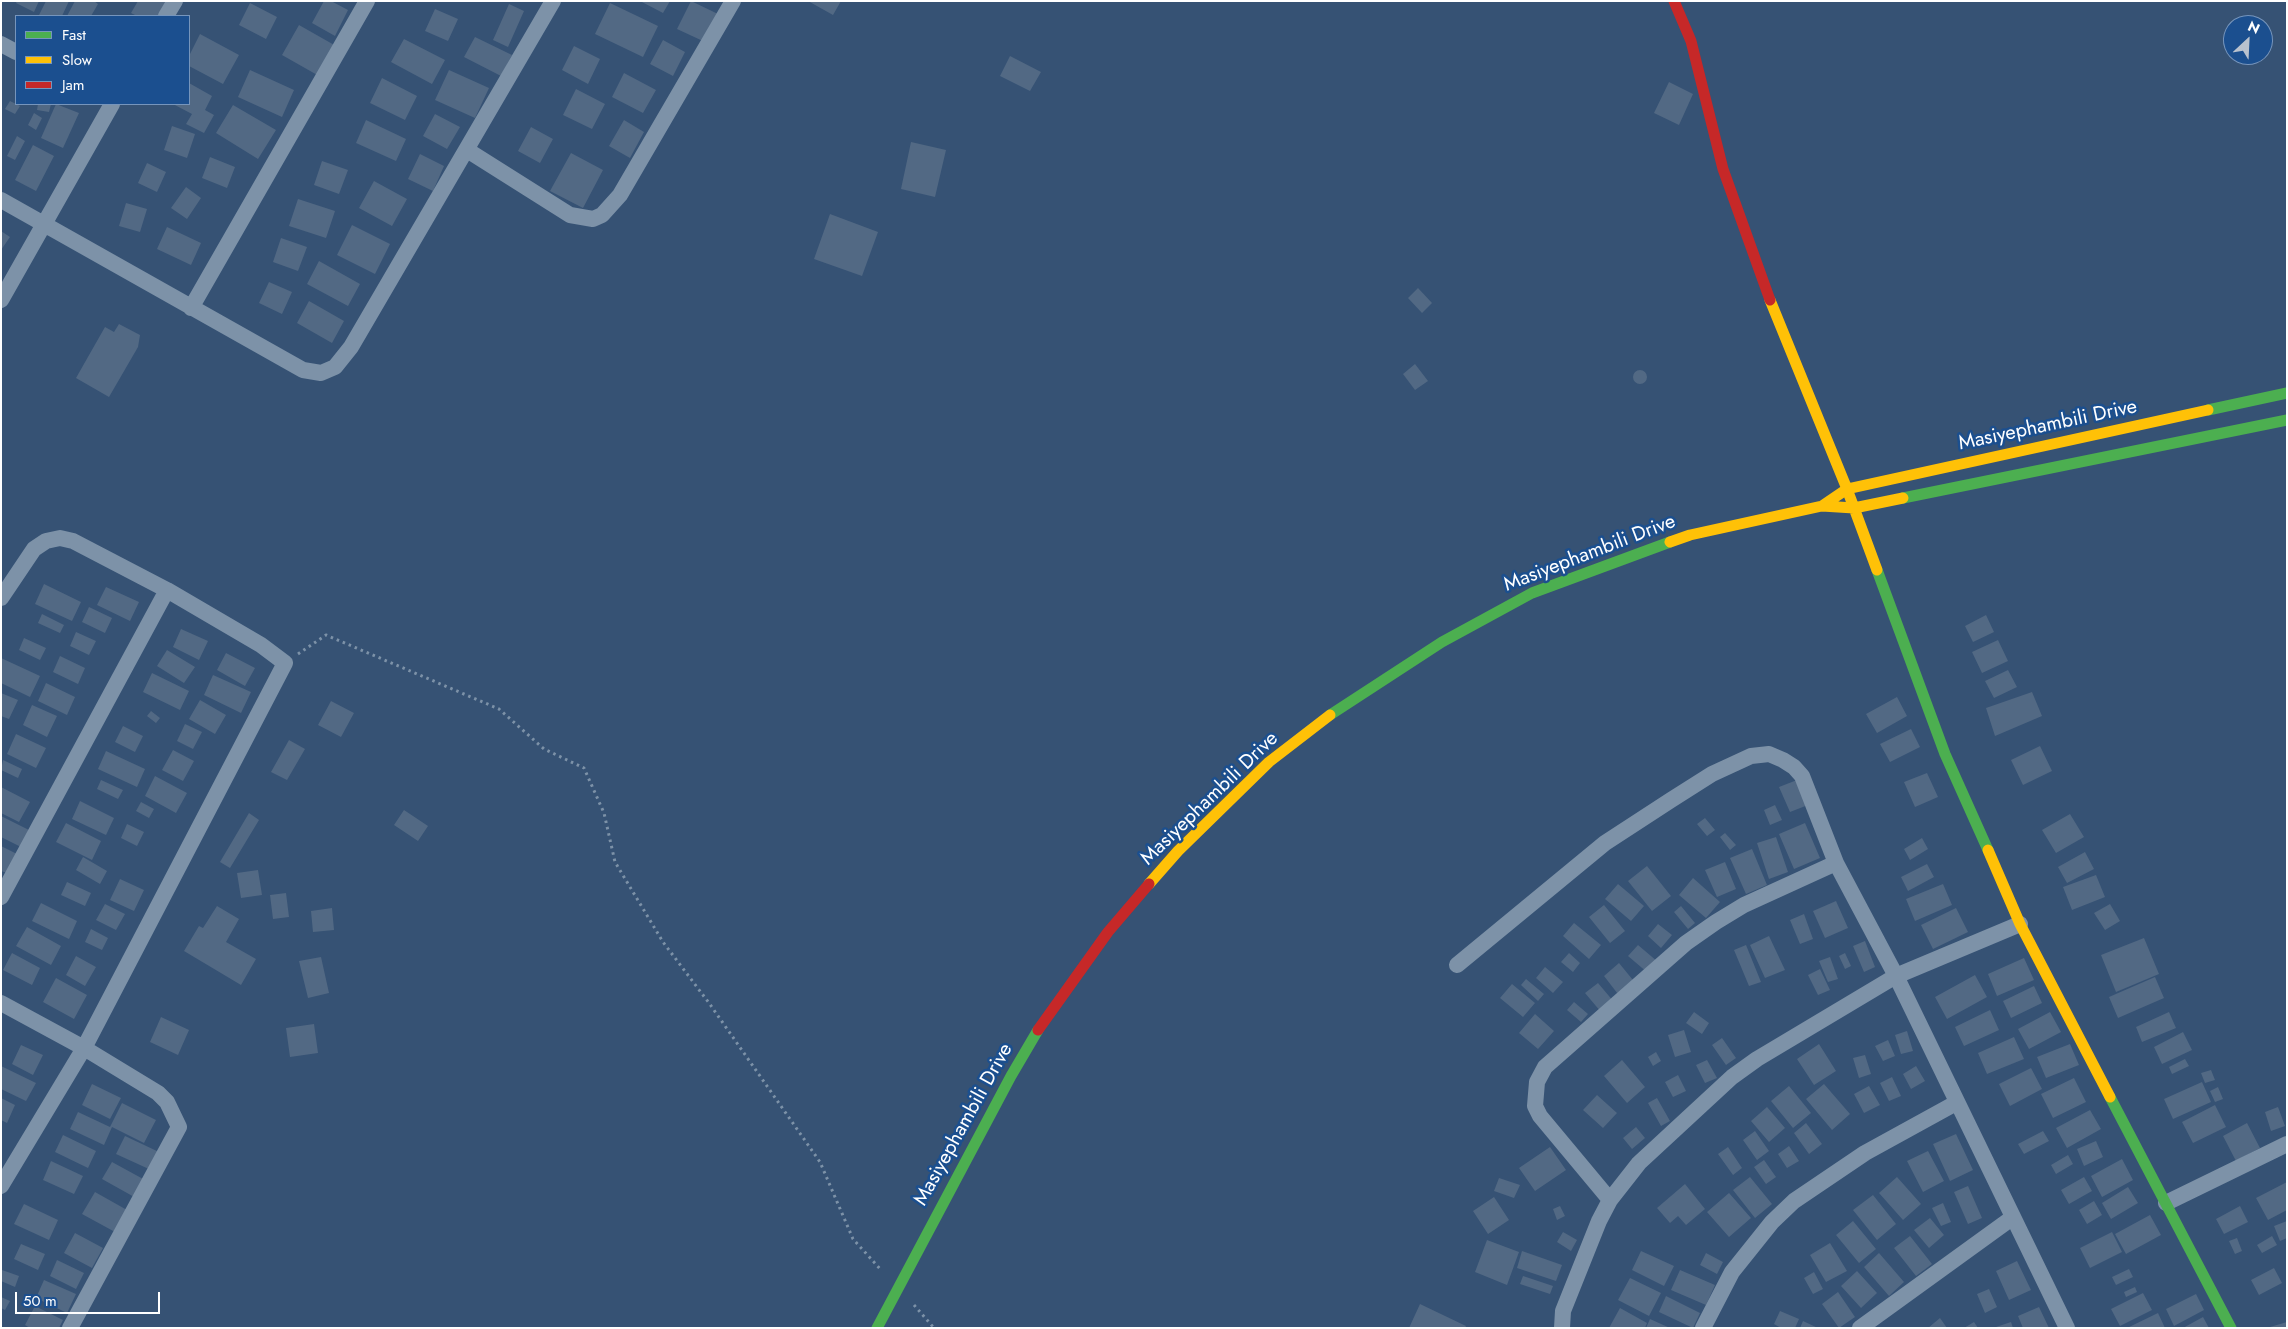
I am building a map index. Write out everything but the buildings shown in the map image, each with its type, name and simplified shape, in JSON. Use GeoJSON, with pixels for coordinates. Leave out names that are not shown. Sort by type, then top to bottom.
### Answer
{"type":"FeatureCollection","features":[{"type":"Feature","properties":{"kind":"main road"},"geometry":{"type":"LineString","coordinates":[[1674,1],[1691,41],[1723,168],[1746,236],[1778,322],[1847,488],[1945,754],[2020,924],[2231,1328]]}},
{"type":"Feature","properties":{"kind":"main road","name":"Masiyephambili Drive"},"geometry":{"type":"LineString","coordinates":[[1822,506],[1847,488],[2287,393]]}},
{"type":"Feature","properties":{"kind":"main road","name":"Masiyephambili Drive"},"geometry":{"type":"LineString","coordinates":[[877,1328],[897,1286],[1043,1021],[1108,932],[1178,851],[1269,762],[1332,715],[1442,642],[1532,593],[1619,559],[1690,535],[1822,506],[1854,508],[2287,420]]}},
{"type":"Feature","properties":{"kind":"street"},"geometry":{"type":"LineString","coordinates":[[167,15],[175,1]]}},
{"type":"Feature","properties":{"kind":"street"},"geometry":{"type":"LineString","coordinates":[[191,308],[367,1]]}},
{"type":"Feature","properties":{"kind":"street"},"geometry":{"type":"LineString","coordinates":[[1,200],[304,370],[321,374],[335,367],[351,347],[552,1]]}},
{"type":"Feature","properties":{"kind":"street"},"geometry":{"type":"LineString","coordinates":[[467,150],[570,215],[593,219],[602,216],[620,195],[733,1]]}},
{"type":"Feature","properties":{"kind":"street"},"geometry":{"type":"LineString","coordinates":[[1,44],[15,51]]}},
{"type":"Feature","properties":{"kind":"street"},"geometry":{"type":"LineString","coordinates":[[1,300],[110,105]]}},
{"type":"Feature","properties":{"kind":"street"},"geometry":{"type":"LineString","coordinates":[[1,598],[34,549],[46,541],[60,538],[73,540],[167,590],[261,645],[285,663],[84,1048],[1,1186]]}},
{"type":"Feature","properties":{"kind":"street"},"geometry":{"type":"LineString","coordinates":[[1,897],[167,590]]}},
{"type":"Feature","properties":{"kind":"street"},"geometry":{"type":"LineString","coordinates":[[1457,965],[1606,843],[1712,774],[1751,756],[1769,754],[1783,760],[1794,767],[1802,776],[1836,863],[1896,976],[2067,1328]]}},
{"type":"Feature","properties":{"kind":"street"},"geometry":{"type":"LineString","coordinates":[[1610,1200],[1540,1116],[1535,1106],[1537,1082],[1545,1067],[1686,943],[1716,922],[1744,906],[1836,863]]}},
{"type":"Feature","properties":{"kind":"street"},"geometry":{"type":"LineString","coordinates":[[1562,1328],[1563,1311],[1599,1221],[1610,1200],[1639,1163],[1732,1078],[1757,1059],[1896,976],[2020,924]]}},
{"type":"Feature","properties":{"kind":"street"},"geometry":{"type":"LineString","coordinates":[[1,1003],[84,1048],[158,1093],[167,1102],[179,1128],[70,1328]]}},
{"type":"Feature","properties":{"kind":"street"},"geometry":{"type":"LineString","coordinates":[[1703,1328],[1732,1272],[1772,1222],[1794,1201],[1865,1153],[1956,1102]]}},
{"type":"Feature","properties":{"kind":"street"},"geometry":{"type":"LineString","coordinates":[[2166,1203],[2287,1145]]}},
{"type":"Feature","properties":{"kind":"street"},"geometry":{"type":"LineString","coordinates":[[1860,1328],[2012,1218]]}},
{"type":"Feature","properties":{"kind":"path"},"geometry":{"type":"LineString","coordinates":[[285,663],[326,635],[499,709],[544,749],[584,768],[604,813],[615,862],[654,926],[820,1162],[853,1239],[934,1328]]}},
{"type":"Feature","properties":{"kind":"traffic: fast"},"geometry":{"type":"LineString","coordinates":[[2208,410],[2287,393]]}},
{"type":"Feature","properties":{"kind":"traffic: fast"},"geometry":{"type":"LineString","coordinates":[[1903,498],[2287,420]]}},
{"type":"Feature","properties":{"kind":"traffic: fast"},"geometry":{"type":"LineString","coordinates":[[1330,715],[1442,642],[1532,593],[1670,542]]}},
{"type":"Feature","properties":{"kind":"traffic: fast"},"geometry":{"type":"LineString","coordinates":[[1877,570],[1945,754],[1988,850]]}},
{"type":"Feature","properties":{"kind":"traffic: fast"},"geometry":{"type":"LineString","coordinates":[[877,1328],[1011,1076],[1038,1030]]}},
{"type":"Feature","properties":{"kind":"traffic: fast"},"geometry":{"type":"LineString","coordinates":[[2110,1097],[2231,1328]]}},
{"type":"Feature","properties":{"kind":"traffic: slow"},"geometry":{"type":"LineString","coordinates":[[1770,300],[1847,489],[1877,570]]}},
{"type":"Feature","properties":{"kind":"traffic: slow"},"geometry":{"type":"LineString","coordinates":[[1822,506],[1847,489],[2208,410]]}},
{"type":"Feature","properties":{"kind":"traffic: slow"},"geometry":{"type":"LineString","coordinates":[[1670,542],[1690,535],[1822,506],[1854,508],[1903,498]]}},
{"type":"Feature","properties":{"kind":"traffic: slow"},"geometry":{"type":"LineString","coordinates":[[1149,884],[1178,851],[1269,762],[1330,715]]}},
{"type":"Feature","properties":{"kind":"traffic: slow"},"geometry":{"type":"LineString","coordinates":[[1988,850],[2020,924],[2110,1097]]}},
{"type":"Feature","properties":{"kind":"traffic: jam"},"geometry":{"type":"LineString","coordinates":[[1674,1],[1691,41],[1723,169],[1770,300]]}},
{"type":"Feature","properties":{"kind":"traffic: jam"},"geometry":{"type":"LineString","coordinates":[[1038,1030],[1108,932],[1149,884]]}}]}
